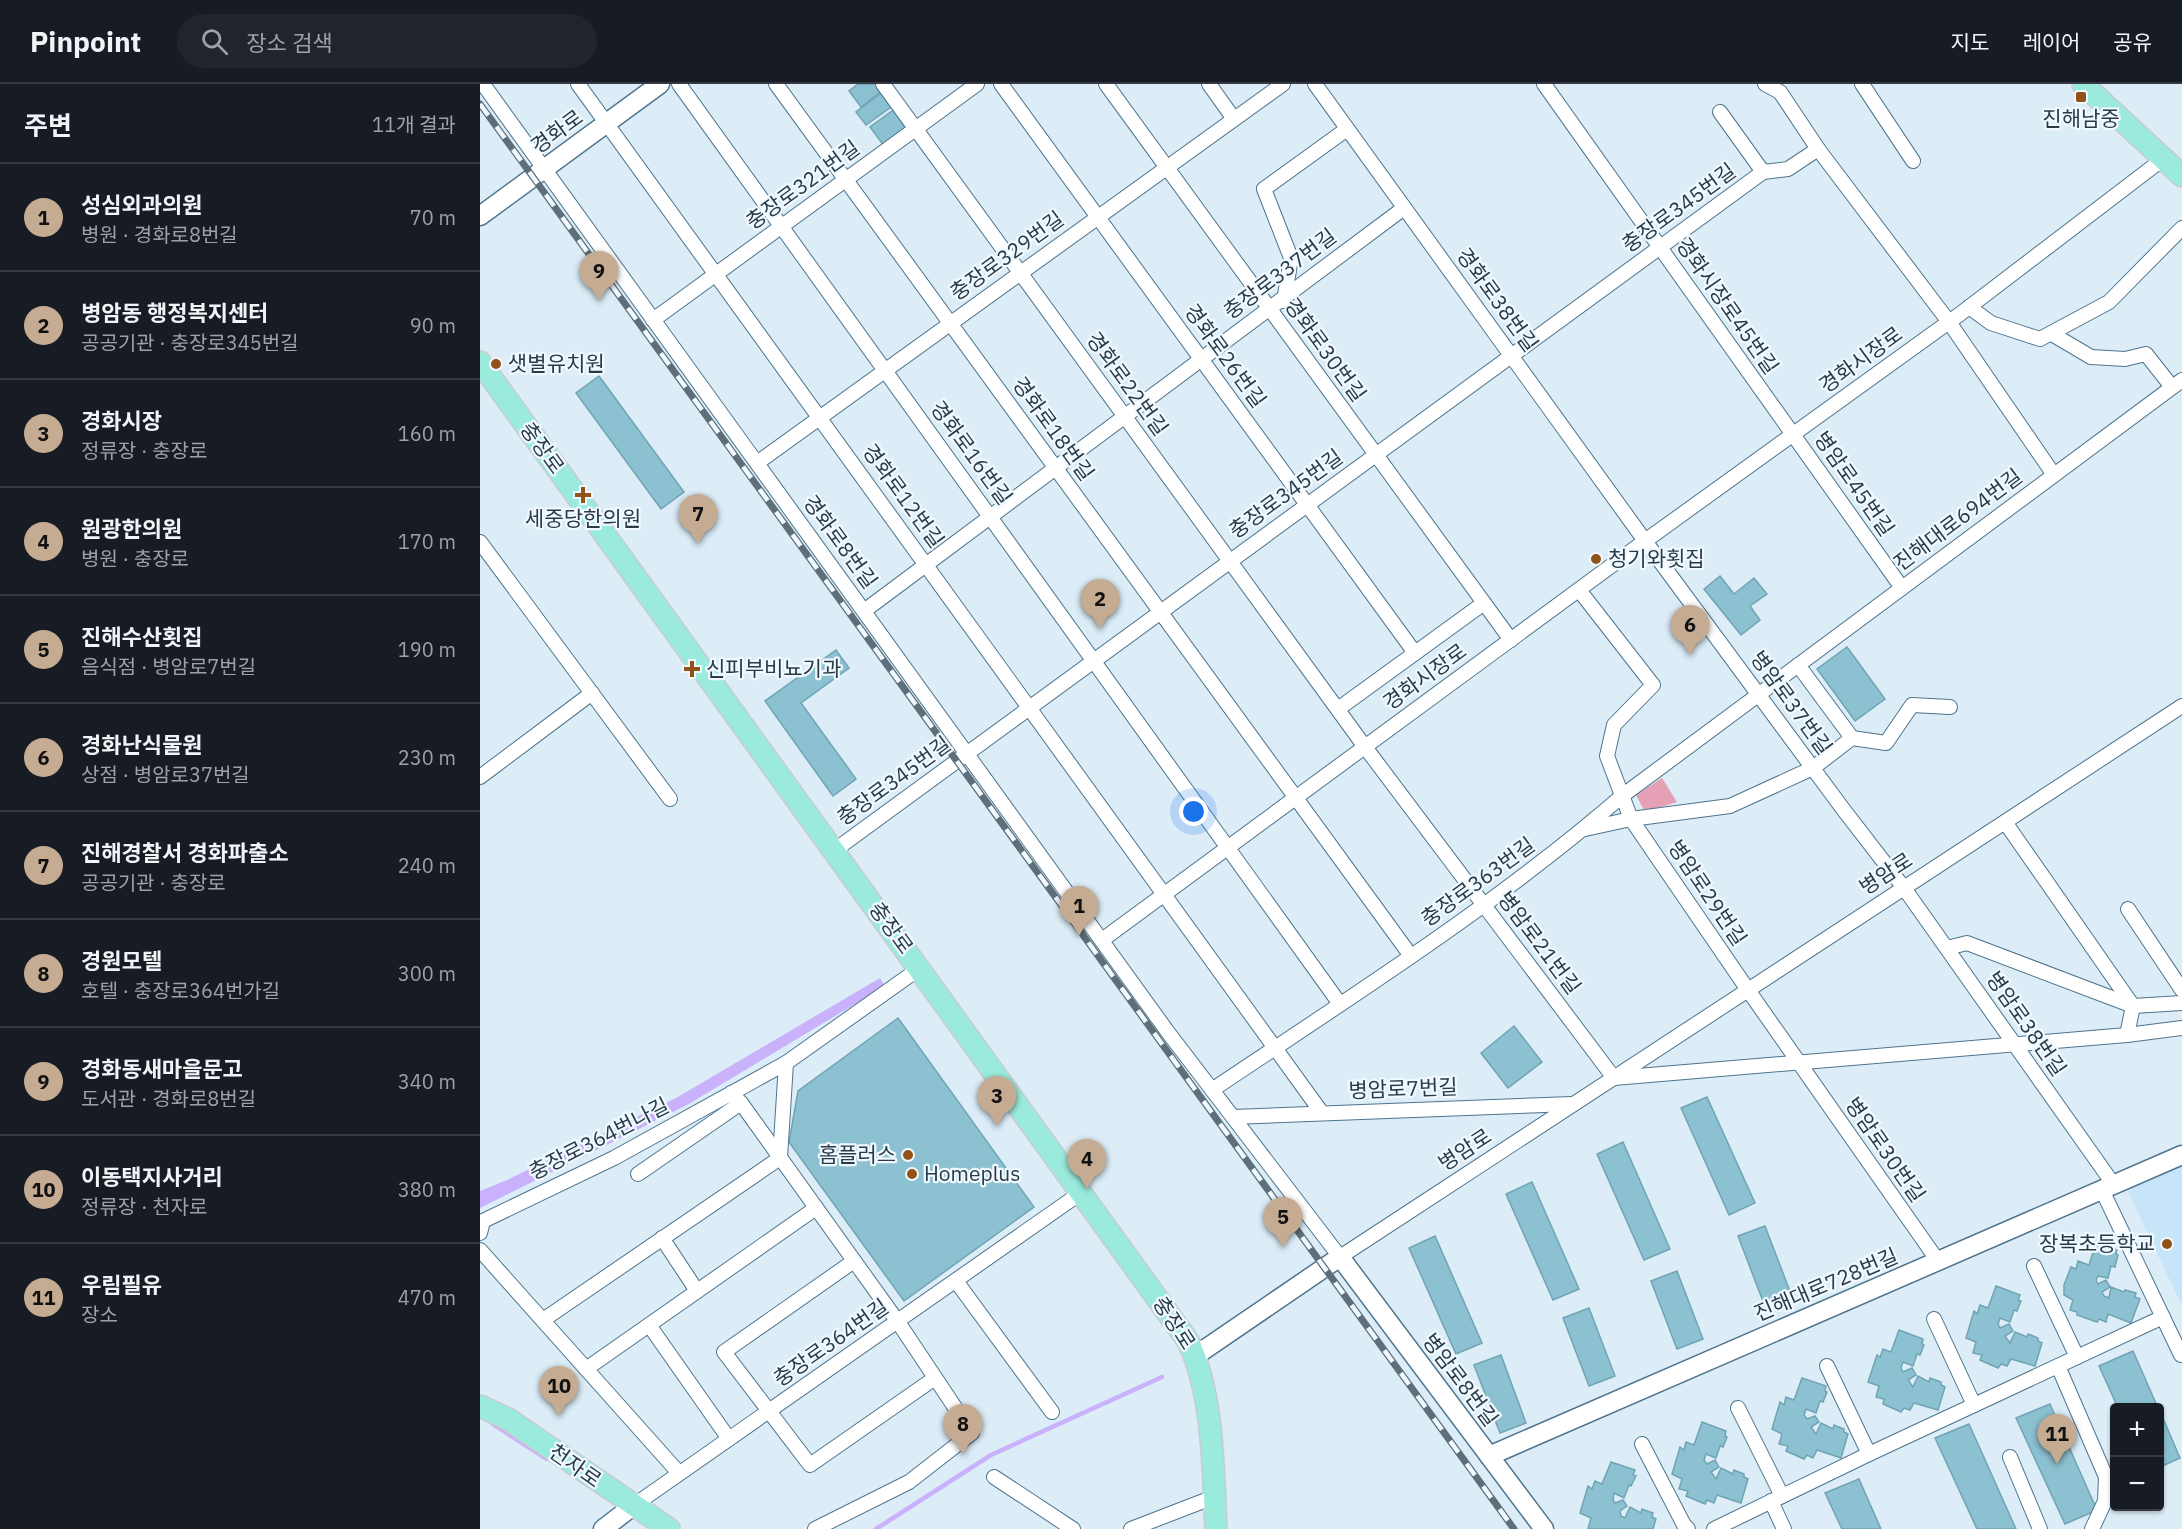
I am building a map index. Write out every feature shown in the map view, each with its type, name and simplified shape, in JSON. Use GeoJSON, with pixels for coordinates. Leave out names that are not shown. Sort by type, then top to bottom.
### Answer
{"type":"FeatureCollection","features":[{"type":"Feature","properties":{"kind":"main road"},"geometry":{"type":"LineString","coordinates":[[2083,84],[2182,176]]}},
{"type":"Feature","properties":{"kind":"main road","name":"충장로"},"geometry":{"type":"LineString","coordinates":[[480,362],[1175,1320],[1196,1356],[1201,1374],[1208,1417],[1216,1529]]}},
{"type":"Feature","properties":{"kind":"main road","name":"천자로"},"geometry":{"type":"LineString","coordinates":[[480,1406],[508,1419],[669,1529]]}},
{"type":"Feature","properties":{"kind":"street","name":"경화로8번길"},"geometry":{"type":"LineString","coordinates":[[483,84],[1102,940]]}},
{"type":"Feature","properties":{"kind":"street","name":"경화로12번길"},"geometry":{"type":"LineString","coordinates":[[578,84],[1165,894]]}},
{"type":"Feature","properties":{"kind":"street","name":"경화로"},"geometry":{"type":"LineString","coordinates":[[480,216],[660,84]]}},
{"type":"Feature","properties":{"kind":"street","name":"경화로16번길"},"geometry":{"type":"LineString","coordinates":[[679,84],[1229,847]]}},
{"type":"Feature","properties":{"kind":"street","name":"경화로18번길"},"geometry":{"type":"LineString","coordinates":[[776,84],[1296,798]]}},
{"type":"Feature","properties":{"kind":"street","name":"경화로22번길"},"geometry":{"type":"LineString","coordinates":[[883,84],[1365,747]]}},
{"type":"Feature","properties":{"kind":"street","name":"충장로321번길"},"geometry":{"type":"LineString","coordinates":[[653,320],[977,84]]}},
{"type":"Feature","properties":{"kind":"street","name":"경화로26번길"},"geometry":{"type":"LineString","coordinates":[[1001,84],[1415,652]]}},
{"type":"Feature","properties":{"kind":"street","name":"경화로30번길"},"geometry":{"type":"LineString","coordinates":[[1106,84],[1511,640]]}},
{"type":"Feature","properties":{"kind":"street"},"geometry":{"type":"LineString","coordinates":[[1209,84],[1234,119]]}},
{"type":"Feature","properties":{"kind":"street","name":"충장로329번길"},"geometry":{"type":"LineString","coordinates":[[757,463],[1283,84]]}},
{"type":"Feature","properties":{"kind":"street","name":"경화로38번길"},"geometry":{"type":"LineString","coordinates":[[1315,84],[1645,542]]}},
{"type":"Feature","properties":{"kind":"street","name":"경화시장로45번길"},"geometry":{"type":"LineString","coordinates":[[1544,84],[1793,435]]}},
{"type":"Feature","properties":{"kind":"street"},"geometry":{"type":"LineString","coordinates":[[1765,84],[1785,88],[1818,149],[1949,322],[2054,475]]}},
{"type":"Feature","properties":{"kind":"street"},"geometry":{"type":"LineString","coordinates":[[1862,84],[1913,161]]}},
{"type":"Feature","properties":{"kind":"street"},"geometry":{"type":"LineString","coordinates":[[1720,112],[1762,172],[1788,169],[1818,149]]}},
{"type":"Feature","properties":{"kind":"street"},"geometry":{"type":"LineString","coordinates":[[1280,324],[1291,258],[1264,189],[1347,129]]}},
{"type":"Feature","properties":{"kind":"street","name":"경화시장로"},"geometry":{"type":"LineString","coordinates":[[1102,940],[1949,322],[2163,159]]}},
{"type":"Feature","properties":{"kind":"street","name":"충장로345번길"},"geometry":{"type":"LineString","coordinates":[[835,850],[1762,172]]}},
{"type":"Feature","properties":{"kind":"street","name":"충장로337번길"},"geometry":{"type":"LineString","coordinates":[[864,611],[1404,208]]}},
{"type":"Feature","properties":{"kind":"street"},"geometry":{"type":"LineString","coordinates":[[1969,307],[1990,323],[2040,339],[2109,302],[2182,228]]}},
{"type":"Feature","properties":{"kind":"street"},"geometry":{"type":"LineString","coordinates":[[2052,334],[2091,357],[2125,359],[2146,354],[2177,384]]}},
{"type":"Feature","properties":{"kind":"street","name":"진해대로694번길"},"geometry":{"type":"LineString","coordinates":[[1759,694],[2177,384]]}},
{"type":"Feature","properties":{"kind":"street","name":"병암로45번길"},"geometry":{"type":"LineString","coordinates":[[1793,435],[1902,588]]}},
{"type":"Feature","properties":{"kind":"street"},"geometry":{"type":"LineString","coordinates":[[480,542],[670,799]]}},
{"type":"Feature","properties":{"kind":"street","name":"병암로37번길"},"geometry":{"type":"LineString","coordinates":[[1645,542],[1904,888]]}},
{"type":"Feature","properties":{"kind":"street"},"geometry":{"type":"LineString","coordinates":[[1579,590],[1653,685],[1614,725],[1607,756],[1631,819]]}},
{"type":"Feature","properties":{"kind":"street"},"geometry":{"type":"LineString","coordinates":[[1338,709],[1484,603]]}},
{"type":"Feature","properties":{"kind":"street"},"geometry":{"type":"LineString","coordinates":[[1798,665],[1852,738],[1886,743],[1912,705],[1950,707]]}},
{"type":"Feature","properties":{"kind":"street"},"geometry":{"type":"LineString","coordinates":[[480,777],[592,693]]}},
{"type":"Feature","properties":{"kind":"street","name":"충장로363번길"},"geometry":{"type":"LineString","coordinates":[[1212,1090],[1485,906],[1584,829],[1622,796],[1759,694]]}},
{"type":"Feature","properties":{"kind":"street","name":"병암로"},"geometry":{"type":"LineString","coordinates":[[1340,1257],[2182,706]]}},
{"type":"Feature","properties":{"kind":"street"},"geometry":{"type":"LineString","coordinates":[[1584,829],[1631,819],[1730,806],[1813,768],[1852,738]]}},
{"type":"Feature","properties":{"kind":"street","name":"병암로21번길"},"geometry":{"type":"LineString","coordinates":[[1365,747],[1614,1078]]}},
{"type":"Feature","properties":{"kind":"street"},"geometry":{"type":"LineString","coordinates":[[1296,798],[1411,956]]}},
{"type":"Feature","properties":{"kind":"street","name":"병암로29번길"},"geometry":{"type":"LineString","coordinates":[[1631,819],[1748,990]]}},
{"type":"Feature","properties":{"kind":"street"},"geometry":{"type":"LineString","coordinates":[[2004,822],[2133,1006],[2127,1035]]}},
{"type":"Feature","properties":{"kind":"street"},"geometry":{"type":"LineString","coordinates":[[1229,847],[1340,1004]]}},
{"type":"Feature","properties":{"kind":"street","name":"병암로38번길"},"geometry":{"type":"LineString","coordinates":[[1904,888],[2015,1044],[2108,1187],[2181,1355]]}},
{"type":"Feature","properties":{"kind":"street"},"geometry":{"type":"LineString","coordinates":[[1165,894],[1322,1113]]}},
{"type":"Feature","properties":{"kind":"street"},"geometry":{"type":"LineString","coordinates":[[2128,909],[2182,990]]}},
{"type":"Feature","properties":{"kind":"street"},"geometry":{"type":"LineString","coordinates":[[1102,940],[1212,1090],[1340,1257],[1196,1356]]}},
{"type":"Feature","properties":{"kind":"street"},"geometry":{"type":"LineString","coordinates":[[1947,948],[1967,943],[2133,1006],[2182,1003]]}},
{"type":"Feature","properties":{"kind":"street"},"geometry":{"type":"LineString","coordinates":[[815,1529],[909,1482],[972,1432],[898,1322],[736,1098],[920,968]]}},
{"type":"Feature","properties":{"kind":"street","name":"병암로30번길"},"geometry":{"type":"LineString","coordinates":[[1748,990],[1938,1261]]}},
{"type":"Feature","properties":{"kind":"street"},"geometry":{"type":"LineString","coordinates":[[1798,1062],[2127,1035],[2182,1028]]}},
{"type":"Feature","properties":{"kind":"street","name":"병암로"},"geometry":{"type":"LineString","coordinates":[[1614,1078],[1798,1062]]}},
{"type":"Feature","properties":{"kind":"street"},"geometry":{"type":"LineString","coordinates":[[780,1158],[786,1063]]}},
{"type":"Feature","properties":{"kind":"street","name":"충장로364번나길"},"geometry":{"type":"LineString","coordinates":[[638,1174],[736,1098]]}},
{"type":"Feature","properties":{"kind":"street","name":"충장로364번나길"},"geometry":{"type":"LineString","coordinates":[[480,1233],[483,1221],[736,1098]]}},
{"type":"Feature","properties":{"kind":"street","name":"병암로7번길"},"geometry":{"type":"LineString","coordinates":[[1233,1117],[1574,1104]]}},
{"type":"Feature","properties":{"kind":"street","name":"진해대로728번길"},"geometry":{"type":"LineString","coordinates":[[1489,1456],[2182,1155]]}},
{"type":"Feature","properties":{"kind":"street"},"geometry":{"type":"LineString","coordinates":[[543,1320],[780,1158]]}},
{"type":"Feature","properties":{"kind":"street","name":"충장로364번길"},"geometry":{"type":"LineString","coordinates":[[633,1506],[1082,1192]]}},
{"type":"Feature","properties":{"kind":"street"},"geometry":{"type":"LineString","coordinates":[[586,1369],[816,1208]]}},
{"type":"Feature","properties":{"kind":"street"},"geometry":{"type":"LineString","coordinates":[[662,1238],[697,1291]]}},
{"type":"Feature","properties":{"kind":"street"},"geometry":{"type":"LineString","coordinates":[[480,1250],[679,1473]]}},
{"type":"Feature","properties":{"kind":"street","name":"병암로8번길"},"geometry":{"type":"LineString","coordinates":[[1340,1257],[1544,1529]]}},
{"type":"Feature","properties":{"kind":"street"},"geometry":{"type":"LineString","coordinates":[[854,1261],[724,1352],[810,1465],[935,1378]]}},
{"type":"Feature","properties":{"kind":"street"},"geometry":{"type":"LineString","coordinates":[[2034,1266],[2077,1357]]}},
{"type":"Feature","properties":{"kind":"street"},"geometry":{"type":"LineString","coordinates":[[956,1281],[1052,1412]]}},
{"type":"Feature","properties":{"kind":"street"},"geometry":{"type":"LineString","coordinates":[[1714,1529],[2163,1317]]}},
{"type":"Feature","properties":{"kind":"street"},"geometry":{"type":"LineString","coordinates":[[1934,1319],[1974,1405]]}},
{"type":"Feature","properties":{"kind":"street"},"geometry":{"type":"LineString","coordinates":[[649,1325],[729,1439]]}},
{"type":"Feature","properties":{"kind":"street"},"geometry":{"type":"LineString","coordinates":[[1827,1366],[1869,1454]]}},
{"type":"Feature","properties":{"kind":"street"},"geometry":{"type":"LineString","coordinates":[[2058,1366],[2106,1477],[2104,1501],[2092,1529]]}},
{"type":"Feature","properties":{"kind":"street"},"geometry":{"type":"LineString","coordinates":[[1738,1408],[1777,1498],[1784,1529]]}},
{"type":"Feature","properties":{"kind":"street"},"geometry":{"type":"LineString","coordinates":[[1642,1444],[1688,1529]]}},
{"type":"Feature","properties":{"kind":"street"},"geometry":{"type":"LineString","coordinates":[[2010,1457],[2040,1529]]}},
{"type":"Feature","properties":{"kind":"street"},"geometry":{"type":"LineString","coordinates":[[994,1477],[1073,1529]]}},
{"type":"Feature","properties":{"kind":"street"},"geometry":{"type":"LineString","coordinates":[[1131,1529],[1214,1497]]}},
{"type":"Feature","properties":{"kind":"street"},"geometry":{"type":"LineString","coordinates":[[603,1529],[633,1506]]}},
{"type":"Feature","properties":{"kind":"shaded area"},"geometry":{"type":"Polygon","coordinates":[[[1662,778],[1677,802],[1645,812],[1636,795],[1662,778]]]}},
{"type":"Feature","properties":{"kind":"shaded area"},"geometry":{"type":"Polygon","coordinates":[[[880,978],[885,986],[687,1105],[480,1208],[480,1191],[676,1098],[880,978]]]}},
{"type":"Feature","properties":{"kind":"shaded area","name":"장복초등학교"},"geometry":{"type":"Polygon","coordinates":[[[2182,1157],[2182,1306],[2123,1181],[2182,1157]]]}},
{"type":"Feature","properties":{"kind":"building"},"geometry":{"type":"Polygon","coordinates":[[[858,84],[878,84],[883,90],[861,107],[849,91],[858,84]]]}},
{"type":"Feature","properties":{"kind":"building"},"geometry":{"type":"Polygon","coordinates":[[[881,93],[891,107],[866,125],[856,112],[881,93]]]}},
{"type":"Feature","properties":{"kind":"building"},"geometry":{"type":"Polygon","coordinates":[[[896,108],[910,127],[884,146],[870,127],[896,108]]]}},
{"type":"Feature","properties":{"kind":"building"},"geometry":{"type":"Polygon","coordinates":[[[599,376],[684,492],[661,509],[576,393],[599,376]]]}},
{"type":"Feature","properties":{"kind":"building"},"geometry":{"type":"Polygon","coordinates":[[[1720,576],[1734,594],[1754,578],[1767,594],[1750,606],[1760,620],[1741,635],[1704,589],[1720,576]]]}},
{"type":"Feature","properties":{"kind":"building"},"geometry":{"type":"Polygon","coordinates":[[[1847,647],[1885,699],[1855,721],[1817,669],[1847,647]]]}},
{"type":"Feature","properties":{"kind":"building"},"geometry":{"type":"Polygon","coordinates":[[[836,650],[849,668],[801,703],[856,779],[833,796],[765,701],[836,650]]]}},
{"type":"Feature","properties":{"kind":"building","name":"Homeplus"},"geometry":{"type":"Polygon","coordinates":[[[898,1018],[1034,1207],[904,1301],[789,1142],[798,1091],[898,1018]]]}},
{"type":"Feature","properties":{"kind":"building"},"geometry":{"type":"Polygon","coordinates":[[[1514,1026],[1542,1062],[1508,1088],[1481,1053],[1514,1026]]]}},
{"type":"Feature","properties":{"kind":"building"},"geometry":{"type":"Polygon","coordinates":[[[1707,1097],[1755,1203],[1729,1215],[1681,1108],[1707,1097]]]}},
{"type":"Feature","properties":{"kind":"building"},"geometry":{"type":"Polygon","coordinates":[[[1623,1142],[1670,1249],[1644,1260],[1597,1154],[1623,1142]]]}},
{"type":"Feature","properties":{"kind":"building"},"geometry":{"type":"Polygon","coordinates":[[[1532,1182],[1579,1289],[1553,1300],[1506,1194],[1532,1182]]]}},
{"type":"Feature","properties":{"kind":"building"},"geometry":{"type":"Polygon","coordinates":[[[1765,1226],[1791,1294],[1764,1304],[1738,1236],[1765,1226]]]}},
{"type":"Feature","properties":{"kind":"building"},"geometry":{"type":"Polygon","coordinates":[[[1435,1236],[1482,1343],[1456,1354],[1409,1248],[1435,1236]]]}},
{"type":"Feature","properties":{"kind":"building"},"geometry":{"type":"Polygon","coordinates":[[[2096,1243],[2117,1250],[2118,1255],[2115,1267],[2111,1266],[2108,1278],[2098,1276],[2096,1280],[2098,1284],[2106,1280],[2110,1287],[2102,1292],[2104,1296],[2109,1298],[2111,1287],[2124,1292],[2125,1290],[2136,1293],[2135,1297],[2140,1299],[2131,1323],[2108,1314],[2106,1322],[2099,1319],[2097,1322],[2070,1310],[2073,1300],[2064,1295],[2064,1285],[2071,1267],[2076,1269],[2078,1261],[2089,1265],[2096,1243]]]}},
{"type":"Feature","properties":{"kind":"building"},"geometry":{"type":"Polygon","coordinates":[[[1677,1271],[1703,1339],[1677,1349],[1651,1281],[1677,1271]]]}},
{"type":"Feature","properties":{"kind":"building"},"geometry":{"type":"Polygon","coordinates":[[[1996,1286],[2020,1295],[2018,1300],[2021,1301],[2017,1311],[2014,1310],[2010,1322],[2000,1318],[1998,1324],[2000,1328],[2009,1324],[2013,1331],[2005,1336],[2010,1343],[2015,1332],[2027,1337],[2028,1334],[2038,1338],[2038,1341],[2042,1343],[2035,1366],[2011,1359],[2007,1366],[2001,1364],[1998,1368],[1980,1360],[1982,1355],[1973,1353],[1976,1342],[1966,1338],[1974,1311],[1977,1314],[1980,1305],[1988,1308],[1996,1286]]]}},
{"type":"Feature","properties":{"kind":"building"},"geometry":{"type":"Polygon","coordinates":[[[1589,1308],[1615,1376],[1589,1386],[1563,1318],[1589,1308]]]}},
{"type":"Feature","properties":{"kind":"building"},"geometry":{"type":"Polygon","coordinates":[[[1899,1330],[1923,1339],[1922,1344],[1924,1345],[1920,1355],[1917,1354],[1913,1366],[1903,1362],[1901,1368],[1903,1372],[1912,1368],[1916,1375],[1908,1380],[1913,1387],[1918,1376],[1929,1382],[1930,1378],[1941,1382],[1941,1385],[1945,1387],[1938,1410],[1914,1403],[1910,1410],[1904,1408],[1901,1412],[1883,1404],[1884,1399],[1876,1397],[1879,1386],[1868,1382],[1877,1355],[1880,1357],[1883,1349],[1891,1352],[1899,1330]]]}},
{"type":"Feature","properties":{"kind":"building"},"geometry":{"type":"Polygon","coordinates":[[[2133,1351],[2156,1403],[2116,1403],[2099,1366],[2133,1351]]]}},
{"type":"Feature","properties":{"kind":"building"},"geometry":{"type":"Polygon","coordinates":[[[1501,1355],[1526,1423],[1500,1433],[1474,1365],[1501,1355]]]}},
{"type":"Feature","properties":{"kind":"building"},"geometry":{"type":"Polygon","coordinates":[[[1802,1378],[1826,1386],[1825,1391],[1827,1392],[1823,1402],[1820,1401],[1816,1413],[1806,1409],[1804,1415],[1807,1419],[1815,1416],[1819,1422],[1811,1427],[1816,1434],[1821,1423],[1833,1429],[1834,1425],[1844,1429],[1844,1432],[1848,1434],[1841,1458],[1817,1450],[1813,1458],[1807,1455],[1804,1459],[1786,1451],[1788,1446],[1779,1444],[1782,1434],[1772,1429],[1780,1402],[1784,1405],[1786,1397],[1794,1400],[1802,1378]]]}},
{"type":"Feature","properties":{"kind":"building"},"geometry":{"type":"Polygon","coordinates":[[[2050,1404],[2097,1510],[2065,1524],[2016,1418],[2050,1404]]]}},
{"type":"Feature","properties":{"kind":"building"},"geometry":{"type":"Polygon","coordinates":[[[2164,1420],[2180,1458],[2164,1465],[2164,1420]]]}},
{"type":"Feature","properties":{"kind":"building"},"geometry":{"type":"Polygon","coordinates":[[[1702,1422],[1726,1431],[1725,1436],[1727,1437],[1723,1447],[1720,1446],[1716,1458],[1706,1454],[1704,1460],[1707,1464],[1715,1460],[1719,1467],[1711,1472],[1716,1479],[1721,1468],[1733,1474],[1734,1470],[1744,1474],[1744,1477],[1748,1479],[1741,1503],[1717,1495],[1714,1503],[1707,1500],[1705,1504],[1686,1496],[1688,1491],[1679,1489],[1682,1479],[1672,1474],[1680,1447],[1684,1450],[1686,1442],[1694,1445],[1702,1422]]]}},
{"type":"Feature","properties":{"kind":"building"},"geometry":{"type":"Polygon","coordinates":[[[1969,1424],[2016,1529],[1977,1529],[1935,1438],[1969,1424]]]}},
{"type":"Feature","properties":{"kind":"building"},"geometry":{"type":"Polygon","coordinates":[[[1611,1462],[1635,1470],[1633,1475],[1636,1476],[1631,1486],[1629,1485],[1624,1498],[1614,1493],[1615,1503],[1623,1500],[1627,1506],[1620,1511],[1621,1516],[1625,1518],[1630,1507],[1641,1513],[1642,1509],[1653,1513],[1652,1517],[1656,1519],[1653,1529],[1588,1529],[1591,1518],[1580,1513],[1588,1486],[1592,1489],[1595,1481],[1602,1484],[1611,1462]]]}},
{"type":"Feature","properties":{"kind":"building"},"geometry":{"type":"Polygon","coordinates":[[[1859,1479],[1881,1529],[1842,1529],[1825,1493],[1859,1479]]]}},
{"type":"Feature","properties":{"kind":"waterway"},"geometry":{"type":"LineString","coordinates":[[876,1529],[991,1455],[1162,1377]]}},
{"type":"Feature","properties":{"kind":"waterway"},"geometry":{"type":"LineString","coordinates":[[493,1424],[547,1459]]}},
{"type":"Feature","properties":{"kind":"railway"},"geometry":{"type":"LineString","coordinates":[[480,104],[1514,1529]]}},
{"type":"Feature","properties":{"kind":"place","name":"진해남중"},"geometry":{"type":"Point","coordinates":[2081,97]}},
{"type":"Feature","properties":{"kind":"place","name":"경화동새마을문고"},"geometry":{"type":"Point","coordinates":[599,301]}},
{"type":"Feature","properties":{"kind":"place","name":"샛별유치원"},"geometry":{"type":"Point","coordinates":[496,364]}},
{"type":"Feature","properties":{"kind":"place","name":"세중당한의원"},"geometry":{"type":"Point","coordinates":[583,495]}},
{"type":"Feature","properties":{"kind":"place","name":"진해경찰서 경화파출소"},"geometry":{"type":"Point","coordinates":[698,544]}},
{"type":"Feature","properties":{"kind":"place","name":"청기와횟집"},"geometry":{"type":"Point","coordinates":[1596,559]}},
{"type":"Feature","properties":{"kind":"place","name":"병암동 행정복지센터"},"geometry":{"type":"Point","coordinates":[1100,629]}},
{"type":"Feature","properties":{"kind":"place","name":"경화난식물원"},"geometry":{"type":"Point","coordinates":[1690,655]}},
{"type":"Feature","properties":{"kind":"place","name":"신피부비뇨기과"},"geometry":{"type":"Point","coordinates":[692,669]}},
{"type":"Feature","properties":{"kind":"place","name":"성심외과의원"},"geometry":{"type":"Point","coordinates":[1079,936]}},
{"type":"Feature","properties":{"kind":"place","name":"경화시장"},"geometry":{"type":"Point","coordinates":[997,1126]}},
{"type":"Feature","properties":{"kind":"place","name":"홈플러스"},"geometry":{"type":"Point","coordinates":[908,1155]}},
{"type":"Feature","properties":{"kind":"place","name":"Homeplus"},"geometry":{"type":"Point","coordinates":[912,1174]}},
{"type":"Feature","properties":{"kind":"place","name":"원광한의원"},"geometry":{"type":"Point","coordinates":[1087,1189]}},
{"type":"Feature","properties":{"kind":"place","name":"장복초등학교"},"geometry":{"type":"Point","coordinates":[2167,1244]}},
{"type":"Feature","properties":{"kind":"place","name":"진해수산횟집"},"geometry":{"type":"Point","coordinates":[1283,1247]}},
{"type":"Feature","properties":{"kind":"place","name":"이동택지사거리"},"geometry":{"type":"Point","coordinates":[559,1416]}},
{"type":"Feature","properties":{"kind":"place","name":"경원모텔"},"geometry":{"type":"Point","coordinates":[963,1454]}},
{"type":"Feature","properties":{"kind":"place","name":"우림필유"},"geometry":{"type":"Point","coordinates":[2057,1464]}}]}
